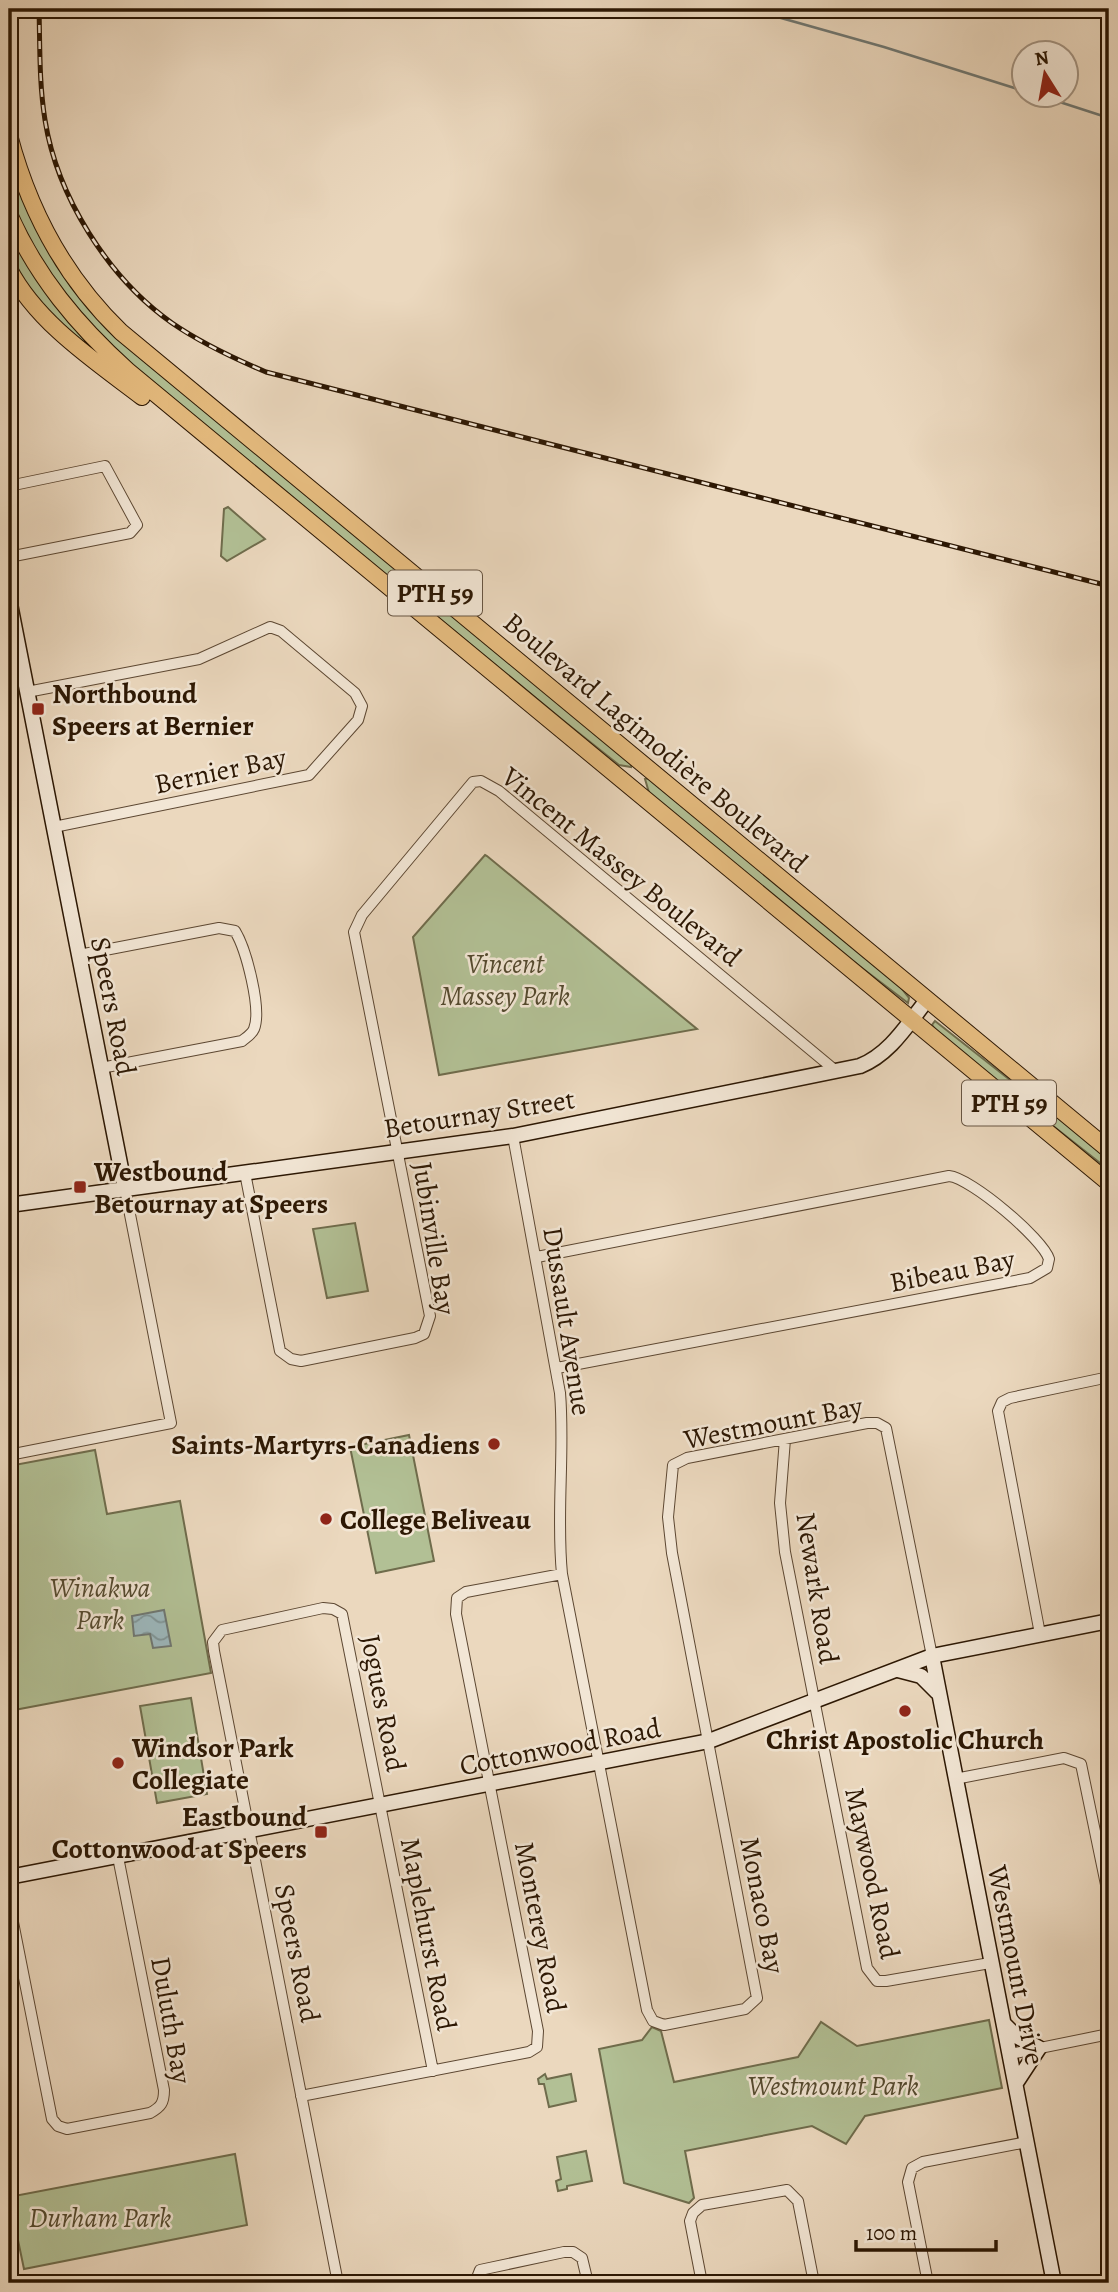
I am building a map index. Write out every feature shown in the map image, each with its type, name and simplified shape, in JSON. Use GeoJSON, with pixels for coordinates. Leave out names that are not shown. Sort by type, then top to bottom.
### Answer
{"type":"FeatureCollection","features":[{"type":"Feature","properties":{"kind":"main road","name":"Boulevard Lagimodière Boulevard"},"geometry":{"type":"LineString","coordinates":[[9,135],[27,195],[40,224],[70,273],[102,314],[1109,1150]]}},
{"type":"Feature","properties":{"kind":"main road","name":"Boulevard Lagimodière Boulevard"},"geometry":{"type":"LineString","coordinates":[[9,214],[23,245],[67,312],[109,354],[1109,1183]]}},
{"type":"Feature","properties":{"kind":"main road"},"geometry":{"type":"LineString","coordinates":[[9,269],[34,306]]}},
{"type":"Feature","properties":{"kind":"main road"},"geometry":{"type":"LineString","coordinates":[[9,298],[24,300],[34,306],[158,409],[200,432]]}},
{"type":"Feature","properties":{"kind":"main road"},"geometry":{"type":"LineString","coordinates":[[630,788],[646,768]]}},
{"type":"Feature","properties":{"kind":"street"},"geometry":{"type":"LineString","coordinates":[[9,486],[105,466],[137,525],[130,533],[9,557]]}},
{"type":"Feature","properties":{"kind":"street","name":"Speers Road"},"geometry":{"type":"LineString","coordinates":[[9,599],[171,1423],[9,1455]]}},
{"type":"Feature","properties":{"kind":"street","name":"Bernier Bay"},"geometry":{"type":"LineString","coordinates":[[27,692],[199,659],[270,627],[281,631],[355,693],[362,706],[358,720],[309,775],[54,827]]}},
{"type":"Feature","properties":{"kind":"street","name":"Vincent Massey Boulevard"},"geometry":{"type":"LineString","coordinates":[[398,1152],[354,932],[362,915],[473,782],[490,784],[499,791],[836,1071]]}},
{"type":"Feature","properties":{"kind":"street"},"geometry":{"type":"LineString","coordinates":[[79,955],[219,928],[235,931],[244,946],[257,1017],[253,1032],[242,1041],[101,1068]]}},
{"type":"Feature","properties":{"kind":"street","name":"Betournay Street"},"geometry":{"type":"LineString","coordinates":[[9,1205],[513,1136],[836,1071],[877,1059],[927,1000]]}},
{"type":"Feature","properties":{"kind":"street","name":"Dussault Avenue"},"geometry":{"type":"LineString","coordinates":[[513,1136],[557,1368],[562,1420],[558,1520],[562,1574],[599,1763]]}},
{"type":"Feature","properties":{"kind":"street","name":"Jubinville Bay"},"geometry":{"type":"LineString","coordinates":[[245,1173],[280,1351],[291,1359],[301,1361],[415,1339],[424,1334],[429,1326],[398,1152]]}},
{"type":"Feature","properties":{"kind":"street","name":"Bibeau Bay"},"geometry":{"type":"LineString","coordinates":[[537,1257],[949,1177],[968,1182],[1038,1240],[1049,1259],[1047,1268],[1030,1278],[557,1368]]}},
{"type":"Feature","properties":{"kind":"street"},"geometry":{"type":"LineString","coordinates":[[1040,1634],[998,1411],[1002,1402],[1010,1398],[1109,1377]]}},
{"type":"Feature","properties":{"kind":"street","name":"Westmount Bay"},"geometry":{"type":"LineString","coordinates":[[709,1741],[672,1553],[668,1517],[673,1465],[687,1458],[867,1423],[877,1423],[886,1429],[932,1656]]}},
{"type":"Feature","properties":{"kind":"street","name":"Newark Road"},"geometry":{"type":"LineString","coordinates":[[785,1438],[781,1522],[814,1703]]}},
{"type":"Feature","properties":{"kind":"street"},"geometry":{"type":"LineString","coordinates":[[490,1784],[456,1614],[457,1598],[466,1592],[562,1574]]}},
{"type":"Feature","properties":{"kind":"street","name":"Jogues Road"},"geometry":{"type":"LineString","coordinates":[[216,1634],[227,1628],[323,1608],[342,1614],[381,1806]]}},
{"type":"Feature","properties":{"kind":"street","name":"Cottonwood Road"},"geometry":{"type":"LineString","coordinates":[[9,1877],[709,1741],[932,1656],[1109,1621]]}},
{"type":"Feature","properties":{"kind":"street","name":"Speers Road"},"geometry":{"type":"LineString","coordinates":[[216,1634],[214,1651],[338,2283]]}},
{"type":"Feature","properties":{"kind":"street","name":"Westmount Drive"},"geometry":{"type":"LineString","coordinates":[[932,1656],[1054,2283]]}},
{"type":"Feature","properties":{"kind":"street"},"geometry":{"type":"LineString","coordinates":[[897,1670],[920,1676],[939,1694]]}},
{"type":"Feature","properties":{"kind":"street","name":"Maywood Road"},"geometry":{"type":"LineString","coordinates":[[814,1703],[870,1974],[877,1981],[886,1981],[990,1963]]}},
{"type":"Feature","properties":{"kind":"street","name":"Monaco Bay"},"geometry":{"type":"LineString","coordinates":[[599,1763],[650,2017],[659,2025],[664,2025],[745,2009],[757,1998],[757,1988],[709,1741]]}},
{"type":"Feature","properties":{"kind":"street"},"geometry":{"type":"LineString","coordinates":[[955,1779],[1064,1758],[1081,1764],[1109,1899]]}},
{"type":"Feature","properties":{"kind":"street","name":"Monterey Road"},"geometry":{"type":"LineString","coordinates":[[302,2096],[529,2052],[537,2047],[540,2040],[490,1784]]}},
{"type":"Feature","properties":{"kind":"street","name":"Maplehurst Road"},"geometry":{"type":"LineString","coordinates":[[381,1806],[433,2071]]}},
{"type":"Feature","properties":{"kind":"street","name":"Duluth Bay"},"geometry":{"type":"LineString","coordinates":[[9,1902],[52,2119],[67,2129],[150,2113],[160,2108],[164,2090],[118,1857]]}},
{"type":"Feature","properties":{"kind":"street"},"geometry":{"type":"LineString","coordinates":[[1004,2024],[1016,2036],[1040,2048]]}},
{"type":"Feature","properties":{"kind":"street"},"geometry":{"type":"LineString","coordinates":[[1010,2054],[1109,2034]]}},
{"type":"Feature","properties":{"kind":"street"},"geometry":{"type":"LineString","coordinates":[[1016,2083],[1040,2048]]}},
{"type":"Feature","properties":{"kind":"street"},"geometry":{"type":"LineString","coordinates":[[928,2283],[908,2182],[912,2168],[923,2162],[1027,2142]]}},
{"type":"Feature","properties":{"kind":"street"},"geometry":{"type":"LineString","coordinates":[[702,2283],[690,2221],[693,2213],[702,2205],[787,2190],[798,2201],[814,2283]]}},
{"type":"Feature","properties":{"kind":"street"},"geometry":{"type":"LineString","coordinates":[[475,2283],[481,2270],[493,2265],[573,2252],[582,2258],[588,2283]]}},
{"type":"Feature","properties":{"kind":"green space"},"geometry":{"type":"Polygon","coordinates":[[[9,159],[69,280],[631,763],[631,767],[619,765],[565,722],[115,352],[55,285],[12,209],[9,200],[9,159]]]}},
{"type":"Feature","properties":{"kind":"green space"},"geometry":{"type":"Polygon","coordinates":[[[9,229],[113,367],[53,317],[24,286],[9,256],[9,229]]]}},
{"type":"Feature","properties":{"kind":"green space"},"geometry":{"type":"Polygon","coordinates":[[[228,507],[265,539],[227,561],[221,556],[224,509],[228,507]]]}},
{"type":"Feature","properties":{"kind":"green space"},"geometry":{"type":"Polygon","coordinates":[[[649,778],[898,984],[909,998],[908,1003],[816,933],[650,796],[645,779],[649,778]]]}},
{"type":"Feature","properties":{"kind":"green space","name":"Vincent Massey Park"},"geometry":{"type":"Polygon","coordinates":[[[485,855],[697,1029],[439,1075],[413,937],[485,855]]]}},
{"type":"Feature","properties":{"kind":"green space"},"geometry":{"type":"Polygon","coordinates":[[[935,1021],[1109,1158],[1109,1170],[944,1040],[932,1025],[935,1021]]]}},
{"type":"Feature","properties":{"kind":"green space"},"geometry":{"type":"Polygon","coordinates":[[[355,1223],[368,1291],[327,1298],[313,1229],[355,1223]]]}},
{"type":"Feature","properties":{"kind":"green space"},"geometry":{"type":"Polygon","coordinates":[[[409,1435],[434,1561],[376,1573],[350,1447],[409,1435]]]}},
{"type":"Feature","properties":{"kind":"green space","name":"Winakwa Park"},"geometry":{"type":"Polygon","coordinates":[[[95,1450],[107,1514],[180,1501],[211,1673],[9,1711],[9,1466],[95,1450]]]}},
{"type":"Feature","properties":{"kind":"green space"},"geometry":{"type":"Polygon","coordinates":[[[191,1698],[207,1794],[157,1803],[140,1706],[191,1698]]]}},
{"type":"Feature","properties":{"kind":"green space","name":"Westmount Park"},"geometry":{"type":"Polygon","coordinates":[[[989,2020],[1002,2088],[865,2116],[846,2144],[812,2126],[685,2151],[694,2198],[689,2203],[624,2183],[599,2049],[642,2040],[652,2027],[661,2031],[674,2082],[798,2057],[821,2022],[857,2046],[989,2020]]]}},
{"type":"Feature","properties":{"kind":"green space"},"geometry":{"type":"Polygon","coordinates":[[[545,2074],[547,2079],[571,2074],[576,2101],[549,2107],[544,2084],[539,2084],[538,2079],[545,2074]]]}},
{"type":"Feature","properties":{"kind":"green space"},"geometry":{"type":"Polygon","coordinates":[[[586,2151],[592,2181],[567,2186],[567,2189],[558,2191],[556,2181],[561,2179],[557,2157],[586,2151]]]}},
{"type":"Feature","properties":{"kind":"green space","name":"Durham Park"},"geometry":{"type":"Polygon","coordinates":[[[235,2154],[247,2225],[24,2269],[9,2197],[235,2154]]]}},
{"type":"Feature","properties":{"kind":"water"},"geometry":{"type":"Polygon","coordinates":[[[164,1610],[171,1646],[153,1648],[150,1634],[134,1636],[132,1616],[164,1610]]]}},
{"type":"Feature","properties":{"kind":"waterway"},"geometry":{"type":"LineString","coordinates":[[749,9],[1010,87]]}},
{"type":"Feature","properties":{"kind":"waterway"},"geometry":{"type":"LineString","coordinates":[[1078,108],[1109,118]]}},
{"type":"Feature","properties":{"kind":"railway"},"geometry":{"type":"LineString","coordinates":[[39,9],[45,120],[51,149],[74,206],[89,233],[127,283],[172,323],[206,344],[266,372],[1109,586]]}},
{"type":"Feature","properties":{"kind":"place","name":"Northbound Speers at Bernier"},"geometry":{"type":"Point","coordinates":[38,709]}},
{"type":"Feature","properties":{"kind":"place","name":"Westbound Betournay at Speers"},"geometry":{"type":"Point","coordinates":[80,1187]}},
{"type":"Feature","properties":{"kind":"place","name":"Saints-Martyrs-Canadiens"},"geometry":{"type":"Point","coordinates":[494,1444]}},
{"type":"Feature","properties":{"kind":"place","name":"College Beliveau"},"geometry":{"type":"Point","coordinates":[326,1519]}},
{"type":"Feature","properties":{"kind":"place","name":"Christ Apostolic Church"},"geometry":{"type":"Point","coordinates":[905,1711]}},
{"type":"Feature","properties":{"kind":"place","name":"Windsor Park Collegiate"},"geometry":{"type":"Point","coordinates":[118,1763]}},
{"type":"Feature","properties":{"kind":"place","name":"Eastbound Cottonwood at Speers"},"geometry":{"type":"Point","coordinates":[321,1832]}}]}
